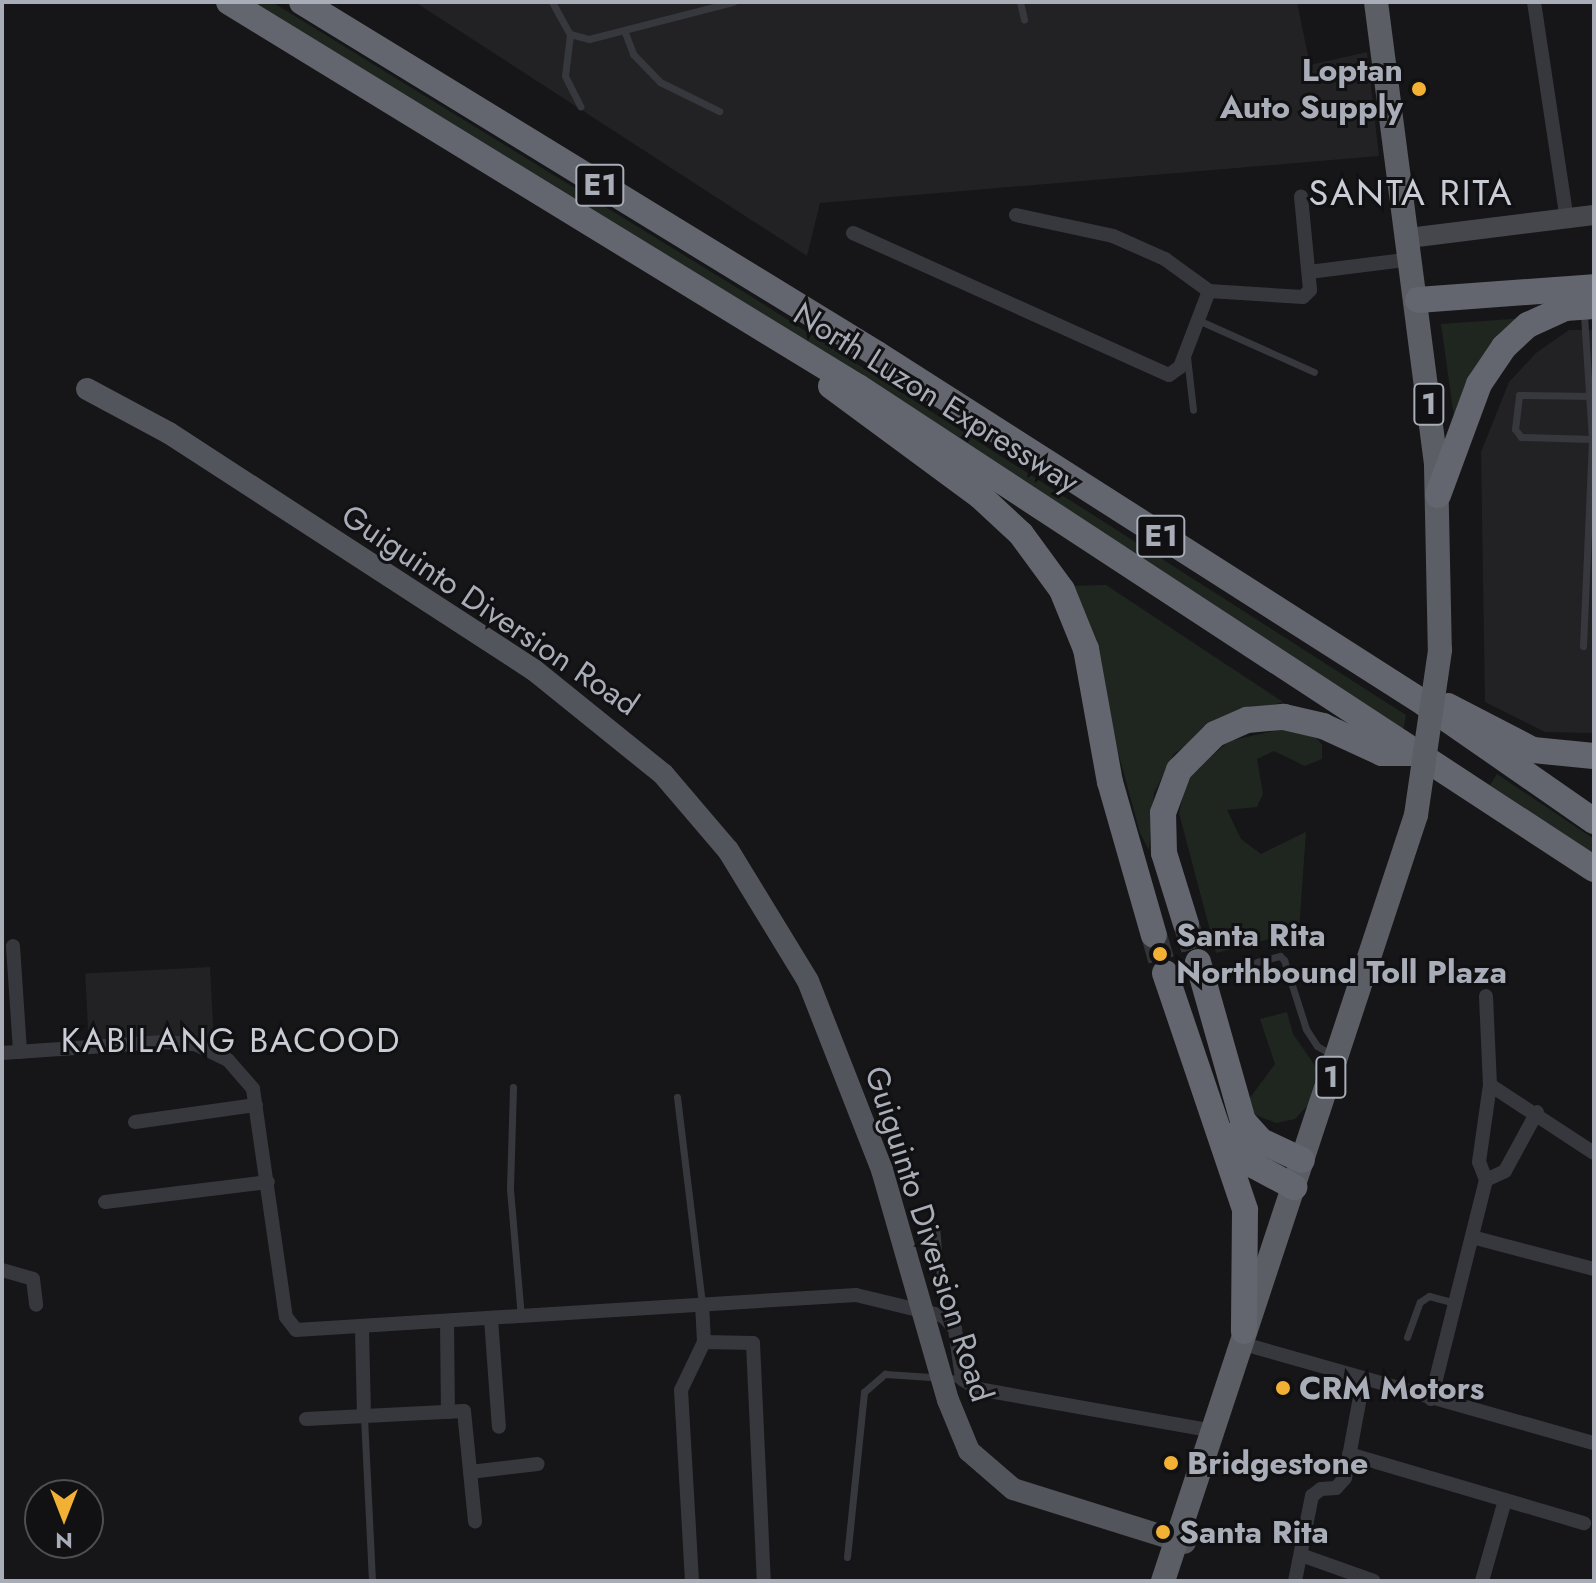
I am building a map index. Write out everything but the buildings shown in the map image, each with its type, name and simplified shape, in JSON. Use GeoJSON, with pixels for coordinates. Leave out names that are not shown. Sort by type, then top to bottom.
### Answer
{"type":"FeatureCollection","features":[{"type":"Feature","properties":{"kind":"highway","name":"North Luzon Expressway"},"geometry":{"type":"LineString","coordinates":[[229,2],[815,360],[1423,753],[1594,869]]}},
{"type":"Feature","properties":{"kind":"highway","name":"North Luzon Expressway"},"geometry":{"type":"LineString","coordinates":[[302,2],[877,354],[1424,703],[1594,821]]}},
{"type":"Feature","properties":{"kind":"highway","name":"1"},"geometry":{"type":"LineString","coordinates":[[1163,1581],[1416,815],[1440,650],[1438,495],[1418,307],[1376,2]]}},
{"type":"Feature","properties":{"kind":"highway"},"geometry":{"type":"LineString","coordinates":[[1418,307],[1584,299]]}},
{"type":"Feature","properties":{"kind":"highway"},"geometry":{"type":"LineString","coordinates":[[1438,495],[1479,384],[1504,347],[1528,325],[1584,299]]}},
{"type":"Feature","properties":{"kind":"highway"},"geometry":{"type":"LineString","coordinates":[[815,360],[835,393],[979,495],[1021,534],[1062,590],[1086,649],[1110,782],[1154,935]]}},
{"type":"Feature","properties":{"kind":"highway"},"geometry":{"type":"LineString","coordinates":[[1424,703],[1456,707],[1533,750],[1594,756]]}},
{"type":"Feature","properties":{"kind":"highway"},"geometry":{"type":"LineString","coordinates":[[1186,924],[1164,853],[1163,813],[1179,770],[1215,734],[1247,720],[1284,717],[1323,726],[1382,753],[1423,753]]}},
{"type":"Feature","properties":{"kind":"highway"},"geometry":{"type":"LineString","coordinates":[[1198,962],[1243,1121],[1261,1141],[1302,1160]]}},
{"type":"Feature","properties":{"kind":"highway"},"geometry":{"type":"LineString","coordinates":[[1165,973],[1247,1222],[1242,1337]]}},
{"type":"Feature","properties":{"kind":"highway"},"geometry":{"type":"LineString","coordinates":[[1218,1128],[1253,1165],[1294,1187]]}},
{"type":"Feature","properties":{"kind":"main road"},"geometry":{"type":"LineString","coordinates":[[1410,249],[1594,215]]}},
{"type":"Feature","properties":{"kind":"main road","name":"Guiguinto Diversion Road"},"geometry":{"type":"LineString","coordinates":[[87,389],[169,433],[534,670],[626,740],[699,813],[763,902],[808,981],[882,1170],[954,1418],[981,1466],[1032,1497],[1185,1543]]}},
{"type":"Feature","properties":{"kind":"street"},"geometry":{"type":"LineString","coordinates":[[1534,2],[1567,219]]}},
{"type":"Feature","properties":{"kind":"street"},"geometry":{"type":"LineString","coordinates":[[1016,215],[1113,236],[1165,259],[1209,291],[1303,297],[1310,290],[1301,196]]}},
{"type":"Feature","properties":{"kind":"street"},"geometry":{"type":"LineString","coordinates":[[853,233],[1169,375],[1180,367],[1209,291]]}},
{"type":"Feature","properties":{"kind":"street"},"geometry":{"type":"LineString","coordinates":[[1309,272],[1410,249]]}},
{"type":"Feature","properties":{"kind":"street"},"geometry":{"type":"LineString","coordinates":[[13,946],[20,1052]]}},
{"type":"Feature","properties":{"kind":"street"},"geometry":{"type":"LineString","coordinates":[[1431,1399],[1486,1180],[1479,1162],[1490,1085],[1486,996]]}},
{"type":"Feature","properties":{"kind":"street"},"geometry":{"type":"LineString","coordinates":[[2,1053],[195,1044],[228,1060],[247,1079],[256,1105],[286,1317],[296,1330],[856,1295],[943,1316],[955,1329],[962,1379],[978,1389],[1213,1431]]}},
{"type":"Feature","properties":{"kind":"street"},"geometry":{"type":"LineString","coordinates":[[1490,1085],[1537,1112],[1594,1153]]}},
{"type":"Feature","properties":{"kind":"street"},"geometry":{"type":"LineString","coordinates":[[135,1122],[256,1105]]}},
{"type":"Feature","properties":{"kind":"street"},"geometry":{"type":"LineString","coordinates":[[1486,1180],[1505,1171],[1537,1112]]}},
{"type":"Feature","properties":{"kind":"street"},"geometry":{"type":"LineString","coordinates":[[105,1202],[268,1182]]}},
{"type":"Feature","properties":{"kind":"street"},"geometry":{"type":"LineString","coordinates":[[1472,1237],[1594,1269]]}},
{"type":"Feature","properties":{"kind":"street"},"geometry":{"type":"LineString","coordinates":[[2,1270],[33,1279],[36,1305]]}},
{"type":"Feature","properties":{"kind":"street"},"geometry":{"type":"LineString","coordinates":[[692,1581],[681,1390],[704,1342],[702,1305]]}},
{"type":"Feature","properties":{"kind":"street"},"geometry":{"type":"LineString","coordinates":[[491,1319],[499,1427]]}},
{"type":"Feature","properties":{"kind":"street"},"geometry":{"type":"LineString","coordinates":[[447,1322],[448,1412]]}},
{"type":"Feature","properties":{"kind":"street"},"geometry":{"type":"LineString","coordinates":[[362,1328],[364,1417]]}},
{"type":"Feature","properties":{"kind":"street"},"geometry":{"type":"LineString","coordinates":[[1242,1337],[1363,1381],[1594,1443]]}},
{"type":"Feature","properties":{"kind":"street"},"geometry":{"type":"LineString","coordinates":[[704,1342],[753,1343],[764,1581]]}},
{"type":"Feature","properties":{"kind":"street"},"geometry":{"type":"LineString","coordinates":[[1295,1581],[1312,1496],[1342,1484],[1363,1381]]}},
{"type":"Feature","properties":{"kind":"street"},"geometry":{"type":"LineString","coordinates":[[306,1419],[464,1411],[475,1521]]}},
{"type":"Feature","properties":{"kind":"street"},"geometry":{"type":"LineString","coordinates":[[1349,1454],[1584,1523]]}},
{"type":"Feature","properties":{"kind":"street"},"geometry":{"type":"LineString","coordinates":[[470,1472],[538,1464]]}},
{"type":"Feature","properties":{"kind":"street"},"geometry":{"type":"LineString","coordinates":[[1482,1581],[1505,1500]]}},
{"type":"Feature","properties":{"kind":"street"},"geometry":{"type":"LineString","coordinates":[[1301,1555],[1374,1581]]}},
{"type":"Feature","properties":{"kind":"lane"},"geometry":{"type":"LineString","coordinates":[[552,2],[570,34],[565,76],[580,106]]}},
{"type":"Feature","properties":{"kind":"lane"},"geometry":{"type":"LineString","coordinates":[[570,34],[589,39],[733,2]]}},
{"type":"Feature","properties":{"kind":"lane"},"geometry":{"type":"LineString","coordinates":[[1020,2],[1024,20]]}},
{"type":"Feature","properties":{"kind":"lane"},"geometry":{"type":"LineString","coordinates":[[624,30],[633,54],[660,82],[719,111]]}},
{"type":"Feature","properties":{"kind":"lane"},"geometry":{"type":"LineString","coordinates":[[1583,646],[1592,439],[1584,299]]}},
{"type":"Feature","properties":{"kind":"lane"},"geometry":{"type":"LineString","coordinates":[[1198,320],[1314,372]]}},
{"type":"Feature","properties":{"kind":"lane"},"geometry":{"type":"LineString","coordinates":[[1186,349],[1193,410]]}},
{"type":"Feature","properties":{"kind":"lane"},"geometry":{"type":"LineString","coordinates":[[1592,398],[1519,395],[1515,429],[1521,437],[1592,439]]}},
{"type":"Feature","properties":{"kind":"lane"},"geometry":{"type":"LineString","coordinates":[[1257,962],[1280,956],[1306,1029],[1317,1046],[1337,1058]]}},
{"type":"Feature","properties":{"kind":"lane"},"geometry":{"type":"LineString","coordinates":[[513,1087],[510,1189],[521,1317]]}},
{"type":"Feature","properties":{"kind":"lane"},"geometry":{"type":"LineString","coordinates":[[677,1097],[702,1305]]}},
{"type":"Feature","properties":{"kind":"lane"},"geometry":{"type":"LineString","coordinates":[[936,1225],[943,1316]]}},
{"type":"Feature","properties":{"kind":"lane"},"geometry":{"type":"LineString","coordinates":[[1407,1337],[1420,1302],[1429,1296],[1456,1303]]}},
{"type":"Feature","properties":{"kind":"lane"},"geometry":{"type":"LineString","coordinates":[[847,1557],[864,1392],[885,1374],[962,1379]]}},
{"type":"Feature","properties":{"kind":"lane"},"geometry":{"type":"LineString","coordinates":[[364,1417],[372,1581]]}},
{"type":"Feature","properties":{"kind":"shaded area"},"geometry":{"type":"Polygon","coordinates":[[[236,2],[272,2],[757,300],[1406,715],[1403,731],[236,2]]]}},
{"type":"Feature","properties":{"kind":"shaded area"},"geometry":{"type":"Polygon","coordinates":[[[415,2],[1297,2],[1310,65],[1367,52],[1379,156],[820,203],[807,256],[415,2]]]}},
{"type":"Feature","properties":{"kind":"shaded area"},"geometry":{"type":"Polygon","coordinates":[[[1527,318],[1454,417],[1441,324],[1527,318]]]}},
{"type":"Feature","properties":{"kind":"shaded area"},"geometry":{"type":"Polygon","coordinates":[[[1569,330],[1594,330],[1594,733],[1545,732],[1485,702],[1481,452],[1509,382],[1536,353],[1569,330]]]}},
{"type":"Feature","properties":{"kind":"shaded area"},"geometry":{"type":"Polygon","coordinates":[[[1106,585],[1283,702],[1222,719],[1174,754],[1154,793],[1149,850],[1140,833],[1073,586],[1106,585]]]}},
{"type":"Feature","properties":{"kind":"shaded area"},"geometry":{"type":"Polygon","coordinates":[[[1282,729],[1311,731],[1322,745],[1322,759],[1305,766],[1274,751],[1257,759],[1263,794],[1257,807],[1227,810],[1241,839],[1261,854],[1306,832],[1299,931],[1216,953],[1179,813],[1187,778],[1229,741],[1282,729]]]}},
{"type":"Feature","properties":{"kind":"shaded area"},"geometry":{"type":"Polygon","coordinates":[[[1497,774],[1594,839],[1594,858],[1490,785],[1497,774]]]}},
{"type":"Feature","properties":{"kind":"shaded area"},"geometry":{"type":"Polygon","coordinates":[[[210,967],[214,1036],[89,1042],[85,974],[210,967]]]}},
{"type":"Feature","properties":{"kind":"shaded area"},"geometry":{"type":"Polygon","coordinates":[[[1287,1012],[1293,1034],[1318,1070],[1308,1105],[1295,1119],[1276,1123],[1253,1114],[1249,1099],[1275,1064],[1260,1019],[1287,1012]]]}},
{"type":"Feature","properties":{"kind":"tunnel"},"geometry":{"type":"LineString","coordinates":[[1186,924],[1198,962]]}},
{"type":"Feature","properties":{"kind":"tunnel"},"geometry":{"type":"LineString","coordinates":[[1154,935],[1165,973]]}},
{"type":"Feature","properties":{"kind":"place","name":"Loptan Auto Supply"},"geometry":{"type":"Point","coordinates":[1419,89]}},
{"type":"Feature","properties":{"kind":"place","name":"Santa Rita Northbound Toll Plaza"},"geometry":{"type":"Point","coordinates":[1160,954]}},
{"type":"Feature","properties":{"kind":"place","name":"CRM Motors"},"geometry":{"type":"Point","coordinates":[1283,1388]}},
{"type":"Feature","properties":{"kind":"place","name":"Bridgestone"},"geometry":{"type":"Point","coordinates":[1171,1463]}},
{"type":"Feature","properties":{"kind":"place","name":"Santa Rita"},"geometry":{"type":"Point","coordinates":[1163,1532]}},
{"type":"Feature","properties":{"kind":"district","name":"SANTA RITA"},"geometry":{"type":"Point","coordinates":[1411,193]}},
{"type":"Feature","properties":{"kind":"district","name":"KABILANG BACOOD"},"geometry":{"type":"Point","coordinates":[231,1041]}}]}
